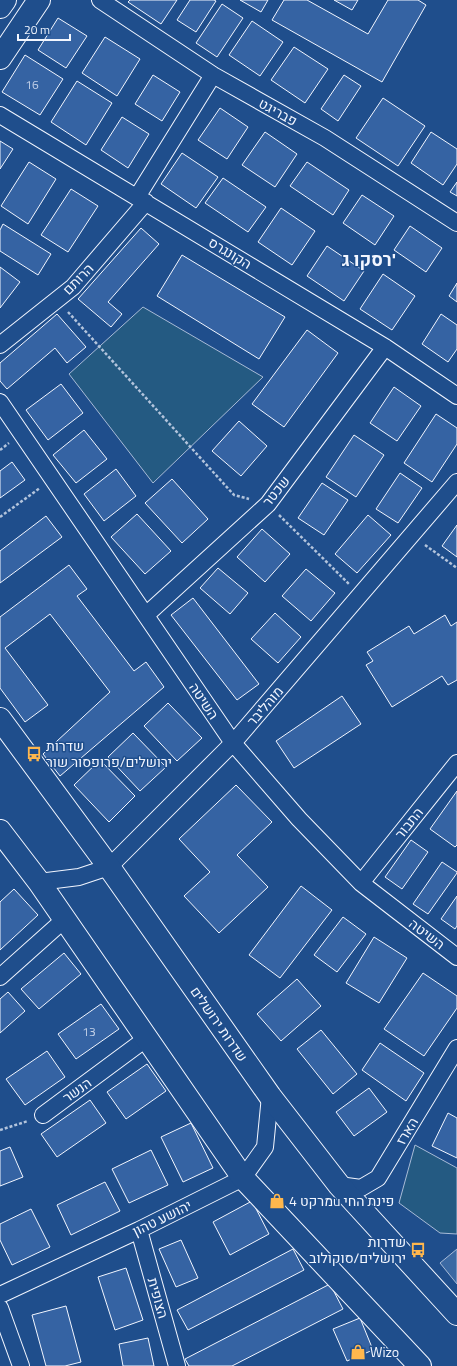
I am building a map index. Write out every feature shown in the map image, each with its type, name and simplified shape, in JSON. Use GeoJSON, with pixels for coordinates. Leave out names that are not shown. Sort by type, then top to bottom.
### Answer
{"type":"FeatureCollection","features":[{"type":"Feature","properties":{"kind":"main road"},"geometry":{"type":"LineString","coordinates":[[0,7],[5,0]]}},
{"type":"Feature","properties":{"kind":"main road"},"geometry":{"type":"LineString","coordinates":[[0,58],[39,0]]}},
{"type":"Feature","properties":{"kind":"main road","name":"שדרות ירושלים"},"geometry":{"type":"LineString","coordinates":[[0,718],[108,867],[270,1096],[339,1185],[457,1314]]}},
{"type":"Feature","properties":{"kind":"main road"},"geometry":{"type":"LineString","coordinates":[[0,831],[65,919],[243,1178],[420,1366]]}},
{"type":"Feature","properties":{"kind":"street","name":"פבריגט"},"geometry":{"type":"LineString","coordinates":[[100,0],[212,75],[325,138],[457,223]]}},
{"type":"Feature","properties":{"kind":"street","name":"הרותם"},"geometry":{"type":"LineString","coordinates":[[0,345],[73,287],[142,200],[212,75]]}},
{"type":"Feature","properties":{"kind":"street","name":"הקונגרס"},"geometry":{"type":"LineString","coordinates":[[0,115],[385,347],[457,396]]}},
{"type":"Feature","properties":{"kind":"street","name":"שכטר"},"geometry":{"type":"LineString","coordinates":[[146,615],[268,504],[385,347]]}},
{"type":"Feature","properties":{"kind":"street","name":"השיטה"},"geometry":{"type":"LineString","coordinates":[[0,402],[233,743],[299,819],[361,883],[457,957]]}},
{"type":"Feature","properties":{"kind":"street","name":"מוהליבר"},"geometry":{"type":"LineString","coordinates":[[39,882],[79,877],[108,867],[233,743],[457,482]]}},
{"type":"Feature","properties":{"kind":"street","name":"התבור"},"geometry":{"type":"LineString","coordinates":[[361,883],[457,763]]}},
{"type":"Feature","properties":{"kind":"street"},"geometry":{"type":"LineString","coordinates":[[0,978],[65,919]]}},
{"type":"Feature","properties":{"kind":"street","name":"הנשר"},"geometry":{"type":"LineString","coordinates":[[43,1115],[147,1038]]}},
{"type":"Feature","properties":{"kind":"street","name":"הארז"},"geometry":{"type":"LineString","coordinates":[[339,1185],[361,1188],[378,1178],[457,1048]]}},
{"type":"Feature","properties":{"kind":"street","name":"יהושע טהון"},"geometry":{"type":"LineString","coordinates":[[0,1295],[139,1230],[243,1178],[265,1147],[270,1096]]}},
{"type":"Feature","properties":{"kind":"street","name":"הצופית"},"geometry":{"type":"LineString","coordinates":[[139,1230],[177,1366]]}},
{"type":"Feature","properties":{"kind":"street"},"geometry":{"type":"LineString","coordinates":[[0,1308],[21,1366]]}},
{"type":"Feature","properties":{"kind":"path"},"geometry":{"type":"LineString","coordinates":[[57,300],[234,495],[268,504],[360,595]]}},
{"type":"Feature","properties":{"kind":"path"},"geometry":{"type":"LineString","coordinates":[[0,517],[53,478]]}},
{"type":"Feature","properties":{"kind":"path"},"geometry":{"type":"LineString","coordinates":[[412,535],[457,568]]}},
{"type":"Feature","properties":{"kind":"path"},"geometry":{"type":"LineString","coordinates":[[0,1130],[43,1115]]}},
{"type":"Feature","properties":{"kind":"shaded area"},"geometry":{"type":"Polygon","coordinates":[[[143,307],[263,377],[153,483],[69,374],[143,307]]]}},
{"type":"Feature","properties":{"kind":"shaded area"},"geometry":{"type":"Polygon","coordinates":[[[415,1145],[457,1168],[457,1234],[440,1233],[399,1203],[415,1145]]]}},
{"type":"Feature","properties":{"kind":"shaded area"},"geometry":{"type":"Polygon","coordinates":[[[457,1249],[457,1284],[440,1263],[457,1249]]]}},
{"type":"Feature","properties":{"kind":"building"},"geometry":{"type":"Polygon","coordinates":[[[130,0],[177,0],[161,24],[128,2],[130,0]]]}},
{"type":"Feature","properties":{"kind":"building"},"geometry":{"type":"Polygon","coordinates":[[[190,0],[216,1],[196,32],[177,20],[190,0]]]}},
{"type":"Feature","properties":{"kind":"building"},"geometry":{"type":"Polygon","coordinates":[[[240,0],[268,0],[261,12],[240,0]]]}},
{"type":"Feature","properties":{"kind":"building"},"geometry":{"type":"Polygon","coordinates":[[[284,0],[307,0],[368,34],[388,0],[418,0],[426,5],[382,82],[272,20],[284,0]]]}},
{"type":"Feature","properties":{"kind":"building"},"geometry":{"type":"Polygon","coordinates":[[[334,0],[358,0],[352,10],[334,0]]]}},
{"type":"Feature","properties":{"kind":"building"},"geometry":{"type":"Polygon","coordinates":[[[222,4],[243,18],[217,57],[196,43],[222,4]]]}},
{"type":"Feature","properties":{"kind":"building"},"geometry":{"type":"Polygon","coordinates":[[[58,18],[87,36],[66,68],[38,50],[58,18]]]}},
{"type":"Feature","properties":{"kind":"building"},"geometry":{"type":"Polygon","coordinates":[[[252,21],[283,42],[260,76],[229,55],[252,21]]]}},
{"type":"Feature","properties":{"kind":"building"},"geometry":{"type":"Polygon","coordinates":[[[105,37],[140,59],[117,96],[82,73],[105,37]]]}},
{"type":"Feature","properties":{"kind":"building"},"geometry":{"type":"Polygon","coordinates":[[[294,47],[328,69],[305,103],[271,80],[294,47]]]}},
{"type":"Feature","properties":{"kind":"building"},"geometry":{"type":"Polygon","coordinates":[[[25,55],[63,79],[40,115],[2,92],[25,55]]]}},
{"type":"Feature","properties":{"kind":"building"},"geometry":{"type":"Polygon","coordinates":[[[153,75],[180,92],[162,121],[135,104],[153,75]]]}},
{"type":"Feature","properties":{"kind":"building"},"geometry":{"type":"Polygon","coordinates":[[[344,75],[361,86],[338,121],[321,109],[344,75]]]}},
{"type":"Feature","properties":{"kind":"building"},"geometry":{"type":"Polygon","coordinates":[[[77,81],[112,103],[86,145],[51,122],[77,81]]]}},
{"type":"Feature","properties":{"kind":"building"},"geometry":{"type":"Polygon","coordinates":[[[383,98],[425,126],[398,166],[356,138],[383,98]]]}},
{"type":"Feature","properties":{"kind":"building"},"geometry":{"type":"Polygon","coordinates":[[[220,108],[248,127],[227,159],[198,140],[220,108]]]}},
{"type":"Feature","properties":{"kind":"building"},"geometry":{"type":"Polygon","coordinates":[[[122,117],[149,134],[128,168],[101,150],[122,117]]]}},
{"type":"Feature","properties":{"kind":"building"},"geometry":{"type":"Polygon","coordinates":[[[265,132],[297,154],[275,187],[242,165],[265,132]]]}},
{"type":"Feature","properties":{"kind":"building"},"geometry":{"type":"Polygon","coordinates":[[[431,132],[457,149],[457,164],[443,185],[411,163],[431,132]]]}},
{"type":"Feature","properties":{"kind":"building"},"geometry":{"type":"Polygon","coordinates":[[[0,141],[13,149],[0,169],[0,141]]]}},
{"type":"Feature","properties":{"kind":"building"},"geometry":{"type":"Polygon","coordinates":[[[182,153],[218,177],[196,208],[161,184],[182,153]]]}},
{"type":"Feature","properties":{"kind":"building"},"geometry":{"type":"Polygon","coordinates":[[[29,162],[56,179],[28,224],[1,206],[29,162]]]}},
{"type":"Feature","properties":{"kind":"building"},"geometry":{"type":"Polygon","coordinates":[[[307,162],[349,190],[333,215],[290,186],[307,162]]]}},
{"type":"Feature","properties":{"kind":"building"},"geometry":{"type":"Polygon","coordinates":[[[223,178],[266,207],[248,232],[205,203],[223,178]]]}},
{"type":"Feature","properties":{"kind":"building"},"geometry":{"type":"Polygon","coordinates":[[[457,182],[457,196],[450,192],[457,182]]]}},
{"type":"Feature","properties":{"kind":"building"},"geometry":{"type":"Polygon","coordinates":[[[71,189],[98,206],[68,252],[41,235],[71,189]]]}},
{"type":"Feature","properties":{"kind":"building"},"geometry":{"type":"Polygon","coordinates":[[[362,195],[394,216],[375,245],[343,223],[362,195]]]}},
{"type":"Feature","properties":{"kind":"building"},"geometry":{"type":"Polygon","coordinates":[[[281,208],[315,231],[292,265],[258,242],[281,208]]]}},
{"type":"Feature","properties":{"kind":"building"},"geometry":{"type":"Polygon","coordinates":[[[3,224],[51,254],[38,275],[0,251],[0,230],[3,224]]]}},
{"type":"Feature","properties":{"kind":"building"},"geometry":{"type":"Polygon","coordinates":[[[410,226],[442,248],[426,272],[394,250],[410,226]]]}},
{"type":"Feature","properties":{"kind":"building"},"geometry":{"type":"Polygon","coordinates":[[[141,228],[159,244],[108,302],[122,314],[111,327],[78,299],[141,228]]]}},
{"type":"Feature","properties":{"kind":"building"},"geometry":{"type":"Polygon","coordinates":[[[327,246],[364,271],[344,301],[307,276],[327,246]]]}},
{"type":"Feature","properties":{"kind":"building"},"geometry":{"type":"Polygon","coordinates":[[[182,255],[285,317],[259,359],[157,296],[182,255]]]}},
{"type":"Feature","properties":{"kind":"building"},"geometry":{"type":"Polygon","coordinates":[[[0,267],[20,282],[0,308],[0,267]]]}},
{"type":"Feature","properties":{"kind":"building"},"geometry":{"type":"Polygon","coordinates":[[[383,274],[415,296],[392,330],[360,309],[383,274]]]}},
{"type":"Feature","properties":{"kind":"building"},"geometry":{"type":"Polygon","coordinates":[[[457,283],[457,302],[449,296],[457,283]]]}},
{"type":"Feature","properties":{"kind":"building"},"geometry":{"type":"Polygon","coordinates":[[[57,314],[86,347],[67,363],[55,348],[7,389],[0,381],[0,363],[57,314]]]}},
{"type":"Feature","properties":{"kind":"building"},"geometry":{"type":"Polygon","coordinates":[[[441,314],[457,325],[457,349],[448,362],[422,344],[441,314]]]}},
{"type":"Feature","properties":{"kind":"building"},"geometry":{"type":"Polygon","coordinates":[[[307,330],[338,353],[284,427],[252,404],[307,330]]]}},
{"type":"Feature","properties":{"kind":"building"},"geometry":{"type":"Polygon","coordinates":[[[61,384],[83,413],[48,440],[26,410],[61,384]]]}},
{"type":"Feature","properties":{"kind":"building"},"geometry":{"type":"Polygon","coordinates":[[[394,387],[421,406],[397,441],[370,423],[394,387]]]}},
{"type":"Feature","properties":{"kind":"building"},"geometry":{"type":"Polygon","coordinates":[[[436,414],[457,428],[457,444],[432,482],[404,463],[436,414]]]}},
{"type":"Feature","properties":{"kind":"building"},"geometry":{"type":"Polygon","coordinates":[[[239,421],[267,446],[241,476],[212,451],[239,421]]]}},
{"type":"Feature","properties":{"kind":"building"},"geometry":{"type":"Polygon","coordinates":[[[84,430],[107,459],[76,483],[53,455],[84,430]]]}},
{"type":"Feature","properties":{"kind":"building"},"geometry":{"type":"Polygon","coordinates":[[[354,435],[384,455],[356,497],[326,477],[354,435]]]}},
{"type":"Feature","properties":{"kind":"building"},"geometry":{"type":"Polygon","coordinates":[[[12,462],[25,480],[0,498],[0,471],[12,462]]]}},
{"type":"Feature","properties":{"kind":"building"},"geometry":{"type":"Polygon","coordinates":[[[116,469],[136,496],[104,521],[84,494],[116,469]]]}},
{"type":"Feature","properties":{"kind":"building"},"geometry":{"type":"Polygon","coordinates":[[[400,473],[422,488],[398,523],[376,509],[400,473]]]}},
{"type":"Feature","properties":{"kind":"building"},"geometry":{"type":"Polygon","coordinates":[[[172,479],[208,519],[182,543],[145,503],[172,479]]]}},
{"type":"Feature","properties":{"kind":"building"},"geometry":{"type":"Polygon","coordinates":[[[322,483],[348,500],[324,535],[298,518],[322,483]]]}},
{"type":"Feature","properties":{"kind":"building"},"geometry":{"type":"Polygon","coordinates":[[[137,514],[171,551],[145,574],[111,537],[137,514]]]}},
{"type":"Feature","properties":{"kind":"building"},"geometry":{"type":"Polygon","coordinates":[[[368,515],[391,535],[357,573],[335,554],[368,515]]]}},
{"type":"Feature","properties":{"kind":"building"},"geometry":{"type":"Polygon","coordinates":[[[46,516],[62,537],[0,583],[0,551],[46,516]]]}},
{"type":"Feature","properties":{"kind":"building"},"geometry":{"type":"Polygon","coordinates":[[[457,525],[457,557],[442,546],[457,525]]]}},
{"type":"Feature","properties":{"kind":"building"},"geometry":{"type":"Polygon","coordinates":[[[262,529],[290,554],[265,582],[237,557],[262,529]]]}},
{"type":"Feature","properties":{"kind":"building"},"geometry":{"type":"Polygon","coordinates":[[[69,565],[87,589],[77,596],[134,671],[146,662],[164,687],[60,776],[43,754],[110,692],[50,614],[5,648],[48,705],[25,722],[0,688],[0,617],[69,565]]]}},
{"type":"Feature","properties":{"kind":"building"},"geometry":{"type":"Polygon","coordinates":[[[218,568],[248,593],[230,614],[200,588],[218,568]]]}},
{"type":"Feature","properties":{"kind":"building"},"geometry":{"type":"Polygon","coordinates":[[[306,569],[335,593],[311,621],[282,596],[306,569]]]}},
{"type":"Feature","properties":{"kind":"building"},"geometry":{"type":"Polygon","coordinates":[[[193,598],[259,684],[237,700],[171,615],[193,598]]]}},
{"type":"Feature","properties":{"kind":"building"},"geometry":{"type":"Polygon","coordinates":[[[275,613],[301,637],[278,663],[251,639],[275,613]]]}},
{"type":"Feature","properties":{"kind":"building"},"geometry":{"type":"Polygon","coordinates":[[[445,615],[451,626],[457,622],[457,680],[448,685],[442,676],[392,707],[366,665],[373,661],[367,652],[409,626],[414,634],[445,615]]]}},
{"type":"Feature","properties":{"kind":"building"},"geometry":{"type":"Polygon","coordinates":[[[342,696],[361,724],[294,768],[276,741],[342,696]]]}},
{"type":"Feature","properties":{"kind":"building"},"geometry":{"type":"Polygon","coordinates":[[[168,703],[202,738],[177,761],[144,726],[168,703]]]}},
{"type":"Feature","properties":{"kind":"building"},"geometry":{"type":"Polygon","coordinates":[[[133,733],[166,767],[140,791],[108,757],[133,733]]]}},
{"type":"Feature","properties":{"kind":"building"},"geometry":{"type":"Polygon","coordinates":[[[100,760],[135,796],[109,822],[74,785],[100,760]]]}},
{"type":"Feature","properties":{"kind":"building"},"geometry":{"type":"Polygon","coordinates":[[[236,785],[272,822],[237,855],[268,887],[219,933],[184,896],[210,872],[179,839],[236,785]]]}},
{"type":"Feature","properties":{"kind":"building"},"geometry":{"type":"Polygon","coordinates":[[[457,791],[457,845],[455,847],[430,829],[457,791]]]}},
{"type":"Feature","properties":{"kind":"building"},"geometry":{"type":"Polygon","coordinates":[[[411,840],[428,852],[402,889],[385,877],[411,840]]]}},
{"type":"Feature","properties":{"kind":"building"},"geometry":{"type":"Polygon","coordinates":[[[442,862],[457,873],[428,914],[413,904],[442,862]]]}},
{"type":"Feature","properties":{"kind":"building"},"geometry":{"type":"Polygon","coordinates":[[[301,886],[332,910],[280,978],[249,955],[301,886]]]}},
{"type":"Feature","properties":{"kind":"building"},"geometry":{"type":"Polygon","coordinates":[[[14,889],[38,915],[0,950],[0,902],[14,889]]]}},
{"type":"Feature","properties":{"kind":"building"},"geometry":{"type":"Polygon","coordinates":[[[457,896],[457,926],[455,929],[441,919],[457,896]]]}},
{"type":"Feature","properties":{"kind":"building"},"geometry":{"type":"Polygon","coordinates":[[[343,917],[366,934],[337,972],[314,955],[343,917]]]}},
{"type":"Feature","properties":{"kind":"building"},"geometry":{"type":"Polygon","coordinates":[[[374,937],[407,958],[379,1003],[346,983],[374,937]]]}},
{"type":"Feature","properties":{"kind":"building"},"geometry":{"type":"Polygon","coordinates":[[[64,953],[81,974],[39,1009],[21,989],[64,953]]]}},
{"type":"Feature","properties":{"kind":"building"},"geometry":{"type":"Polygon","coordinates":[[[423,973],[457,996],[457,1008],[424,1056],[384,1029],[423,973]]]}},
{"type":"Feature","properties":{"kind":"building"},"geometry":{"type":"Polygon","coordinates":[[[297,979],[321,1006],[281,1041],[257,1014],[297,979]]]}},
{"type":"Feature","properties":{"kind":"building"},"geometry":{"type":"Polygon","coordinates":[[[8,992],[25,1011],[0,1033],[0,999],[8,992]]]}},
{"type":"Feature","properties":{"kind":"building"},"geometry":{"type":"Polygon","coordinates":[[[101,1004],[119,1029],[76,1059],[58,1034],[101,1004]]]}},
{"type":"Feature","properties":{"kind":"building"},"geometry":{"type":"Polygon","coordinates":[[[321,1030],[357,1074],[333,1094],[297,1049],[321,1030]]]}},
{"type":"Feature","properties":{"kind":"building"},"geometry":{"type":"Polygon","coordinates":[[[380,1043],[424,1073],[406,1101],[362,1070],[380,1043]]]}},
{"type":"Feature","properties":{"kind":"building"},"geometry":{"type":"Polygon","coordinates":[[[47,1051],[65,1077],[25,1105],[6,1079],[47,1051]]]}},
{"type":"Feature","properties":{"kind":"building"},"geometry":{"type":"Polygon","coordinates":[[[147,1064],[166,1091],[126,1119],[107,1092],[147,1064]]]}},
{"type":"Feature","properties":{"kind":"building"},"geometry":{"type":"Polygon","coordinates":[[[369,1088],[387,1112],[354,1136],[336,1112],[369,1088]]]}},
{"type":"Feature","properties":{"kind":"building"},"geometry":{"type":"Polygon","coordinates":[[[90,1100],[106,1123],[57,1157],[41,1134],[90,1100]]]}},
{"type":"Feature","properties":{"kind":"building"},"geometry":{"type":"Polygon","coordinates":[[[448,1113],[457,1118],[457,1158],[432,1146],[448,1113]]]}},
{"type":"Feature","properties":{"kind":"building"},"geometry":{"type":"Polygon","coordinates":[[[191,1123],[213,1168],[183,1182],[161,1137],[191,1123]]]}},
{"type":"Feature","properties":{"kind":"building"},"geometry":{"type":"Polygon","coordinates":[[[10,1147],[23,1177],[0,1186],[0,1151],[10,1147]]]}},
{"type":"Feature","properties":{"kind":"building"},"geometry":{"type":"Polygon","coordinates":[[[151,1150],[168,1185],[129,1203],[112,1169],[151,1150]]]}},
{"type":"Feature","properties":{"kind":"building"},"geometry":{"type":"Polygon","coordinates":[[[105,1182],[120,1211],[71,1235],[57,1205],[105,1182]]]}},
{"type":"Feature","properties":{"kind":"building"},"geometry":{"type":"Polygon","coordinates":[[[252,1201],[269,1234],[230,1255],[213,1222],[252,1201]]]}},
{"type":"Feature","properties":{"kind":"building"},"geometry":{"type":"Polygon","coordinates":[[[31,1209],[50,1247],[12,1265],[0,1240],[0,1224],[31,1209]]]}},
{"type":"Feature","properties":{"kind":"building"},"geometry":{"type":"Polygon","coordinates":[[[181,1240],[198,1278],[176,1287],[159,1249],[181,1240]]]}},
{"type":"Feature","properties":{"kind":"building"},"geometry":{"type":"Polygon","coordinates":[[[293,1249],[304,1270],[188,1330],[177,1310],[293,1249]]]}},
{"type":"Feature","properties":{"kind":"building"},"geometry":{"type":"Polygon","coordinates":[[[126,1268],[143,1320],[115,1330],[98,1277],[126,1268]]]}},
{"type":"Feature","properties":{"kind":"building"},"geometry":{"type":"Polygon","coordinates":[[[330,1284],[343,1309],[232,1366],[189,1366],[185,1359],[330,1284]]]}},
{"type":"Feature","properties":{"kind":"building"},"geometry":{"type":"Polygon","coordinates":[[[66,1306],[81,1362],[65,1366],[46,1366],[32,1315],[66,1306]]]}},
{"type":"Feature","properties":{"kind":"building"},"geometry":{"type":"Polygon","coordinates":[[[360,1318],[373,1350],[347,1361],[333,1329],[360,1318]]]}},
{"type":"Feature","properties":{"kind":"building"},"geometry":{"type":"Polygon","coordinates":[[[148,1338],[154,1366],[123,1366],[119,1344],[148,1338]]]}},
{"type":"Feature","properties":{"kind":"place","name":"שדרות ירושלים/פרופסור שור"},"geometry":{"type":"Point","coordinates":[34,754]}},
{"type":"Feature","properties":{"kind":"place","name":"מרקט 4u פינת החי"},"geometry":{"type":"Point","coordinates":[277,1201]}},
{"type":"Feature","properties":{"kind":"place","name":"שדרות ירושלים/סוקולוב"},"geometry":{"type":"Point","coordinates":[418,1250]}},
{"type":"Feature","properties":{"kind":"place","name":"Wizo"},"geometry":{"type":"Point","coordinates":[358,1352]}},
{"type":"Feature","properties":{"kind":"district","name":"רסקו ג'"},"geometry":{"type":"Point","coordinates":[369,260]}}]}
